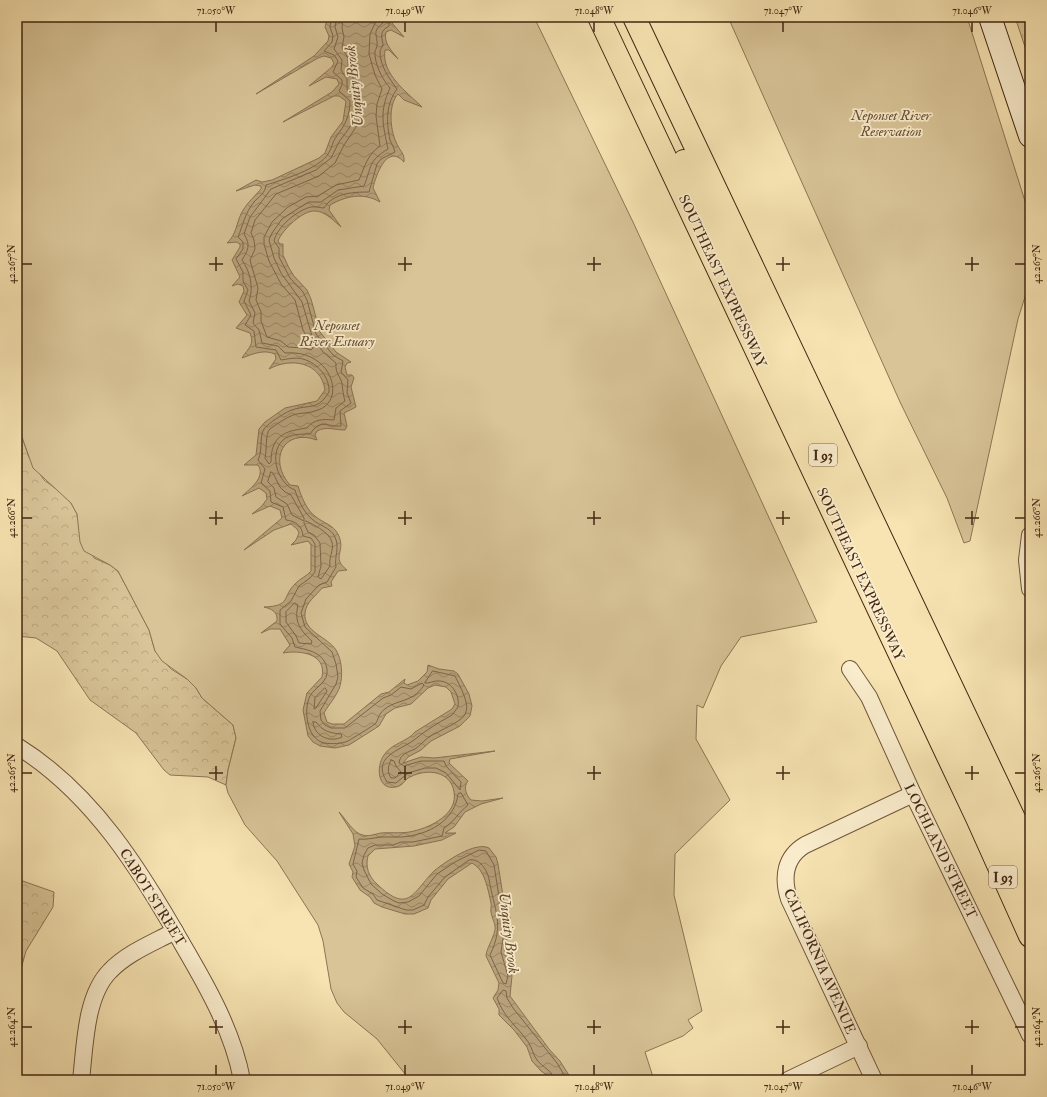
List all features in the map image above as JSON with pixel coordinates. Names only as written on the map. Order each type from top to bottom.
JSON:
[{"type":"highway","name":"SOUTHEAST EXPRESSWAY","points":[[598,17],[977,818],[1030,936]]},
{"type":"highway","name":"I 93","points":[[615,17],[1030,892]]},
{"type":"highway","name":"I 93","points":[[634,17],[1030,852]]},
{"type":"highway","name":"I 93","points":[[648,17],[1030,823]]},
{"type":"main road","points":[[990,17],[1030,136]]},
{"type":"street","points":[[1030,535],[1027,560],[1030,589]]},
{"type":"street","name":"LOCHLAND STREET","points":[[850,669],[869,697],[913,794],[1030,1035]]},
{"type":"street","name":"CABOT STREET","points":[[17,746],[48,768],[109,830],[141,875],[175,930],[216,1005],[236,1057],[242,1080]]},
{"type":"street","name":"CALIFORNIA AVENUE","points":[[874,1080],[789,899],[785,882],[785,873],[791,856],[805,845],[913,794]]},
{"type":"street","points":[[81,1080],[90,1012],[103,979],[109,971],[126,958],[175,930]]},
{"type":"street","points":[[788,1080],[859,1046]]},
{"type":"green space","name":"Neponset River Estuary","points":[[17,17],[534,17],[633,222],[817,622],[741,637],[721,666],[703,708],[697,705],[696,739],[730,800],[675,854],[674,895],[702,1011],[688,1020],[693,1028],[683,1036],[645,1052],[654,1080],[410,1080],[377,1039],[344,1012],[337,1003],[331,989],[323,941],[318,925],[277,861],[245,825],[228,793],[226,785],[228,770],[236,738],[233,725],[202,698],[196,688],[187,679],[162,661],[155,651],[149,630],[118,571],[84,551],[80,542],[77,514],[71,503],[33,468],[17,423]]},
{"type":"green space","name":"Neponset River Reservation","points":[[728,17],[967,17],[1030,217],[1030,281],[1018,319],[970,541],[964,543],[947,498],[900,402]]},
{"type":"green space","points":[[1015,17],[1030,17],[1030,62]]},
{"type":"green space","points":[[17,423],[29,457],[44,480],[59,491],[71,503],[77,514],[80,528],[94,558],[110,565],[118,571],[149,630],[155,651],[171,669],[187,679],[196,688],[202,698],[233,725],[236,738],[226,785],[208,777],[170,775],[164,770],[136,733],[90,700],[57,651],[36,638],[17,636]]},
{"type":"green space","points":[[17,879],[54,892],[53,907],[26,951],[17,983]]},
{"type":"water","name":"Unquity Brook","points":[[328,17],[393,17],[392,23],[404,37],[391,30],[386,32],[385,36],[387,43],[398,59],[389,50],[385,50],[387,67],[396,82],[422,107],[404,100],[398,94],[395,99],[391,111],[392,131],[397,145],[403,154],[404,162],[398,157],[392,156],[383,163],[373,188],[380,202],[361,196],[342,199],[330,205],[329,210],[341,227],[319,211],[310,212],[299,217],[288,226],[278,241],[280,244],[283,244],[283,255],[289,268],[307,290],[320,332],[336,352],[351,362],[347,363],[345,367],[347,375],[352,375],[354,378],[351,387],[356,407],[344,413],[347,426],[345,430],[327,428],[317,431],[315,435],[317,440],[305,437],[295,438],[288,442],[282,449],[280,457],[280,466],[283,475],[290,485],[298,486],[310,511],[316,517],[331,526],[338,534],[341,545],[339,558],[342,565],[347,570],[338,571],[331,582],[332,586],[322,588],[309,602],[305,613],[305,620],[308,625],[312,630],[332,645],[338,654],[341,663],[342,672],[339,690],[324,713],[327,722],[332,724],[344,724],[381,694],[389,692],[405,679],[404,683],[407,685],[418,681],[427,672],[428,665],[439,669],[454,671],[458,674],[469,694],[472,706],[470,716],[460,726],[431,741],[421,750],[408,757],[403,763],[421,757],[434,758],[495,751],[450,759],[449,763],[468,781],[466,783],[466,791],[471,800],[482,801],[503,798],[481,804],[465,812],[454,827],[445,833],[456,833],[442,840],[414,846],[375,849],[368,856],[368,872],[374,881],[388,893],[396,898],[404,899],[415,893],[434,871],[453,858],[476,847],[489,848],[496,857],[504,902],[510,918],[505,952],[512,976],[510,996],[549,1049],[560,1061],[572,1080],[554,1080],[541,1071],[532,1061],[527,1047],[514,1030],[499,1015],[499,1009],[493,998],[498,990],[499,983],[486,956],[495,926],[487,886],[483,875],[476,866],[472,863],[448,879],[431,900],[428,908],[414,914],[405,914],[374,903],[370,897],[360,890],[352,877],[353,872],[349,864],[355,846],[353,834],[339,812],[356,832],[367,836],[421,829],[435,823],[448,813],[452,807],[454,792],[452,785],[443,776],[437,773],[431,772],[417,774],[396,787],[390,787],[382,782],[379,771],[381,760],[387,751],[452,709],[455,704],[451,692],[446,687],[435,685],[428,688],[411,704],[395,708],[386,714],[379,726],[349,745],[335,748],[320,746],[313,742],[308,736],[303,710],[307,693],[322,677],[320,663],[316,658],[304,653],[283,653],[290,645],[280,629],[270,629],[261,633],[277,621],[277,615],[274,611],[264,607],[279,605],[282,603],[291,588],[311,571],[311,545],[308,541],[291,545],[296,540],[299,533],[291,524],[274,530],[244,550],[282,518],[280,510],[270,506],[252,514],[262,506],[267,499],[266,493],[259,488],[242,496],[256,482],[260,474],[258,465],[244,465],[256,455],[259,429],[265,422],[285,408],[317,401],[325,390],[318,373],[304,364],[286,363],[269,369],[276,359],[275,354],[266,352],[242,358],[252,341],[250,333],[236,328],[247,315],[239,302],[244,291],[243,286],[238,284],[232,286],[240,277],[232,260],[240,247],[240,244],[236,242],[227,243],[234,233],[239,218],[247,204],[261,189],[261,186],[255,185],[236,191],[256,180],[262,182],[272,180],[319,158],[325,153],[331,137],[343,121],[346,101],[339,96],[334,96],[283,122],[332,92],[339,84],[337,79],[326,77],[309,86],[332,67],[334,63],[331,58],[324,56],[318,58],[256,94],[314,56],[328,41],[329,36],[325,27]]}]
